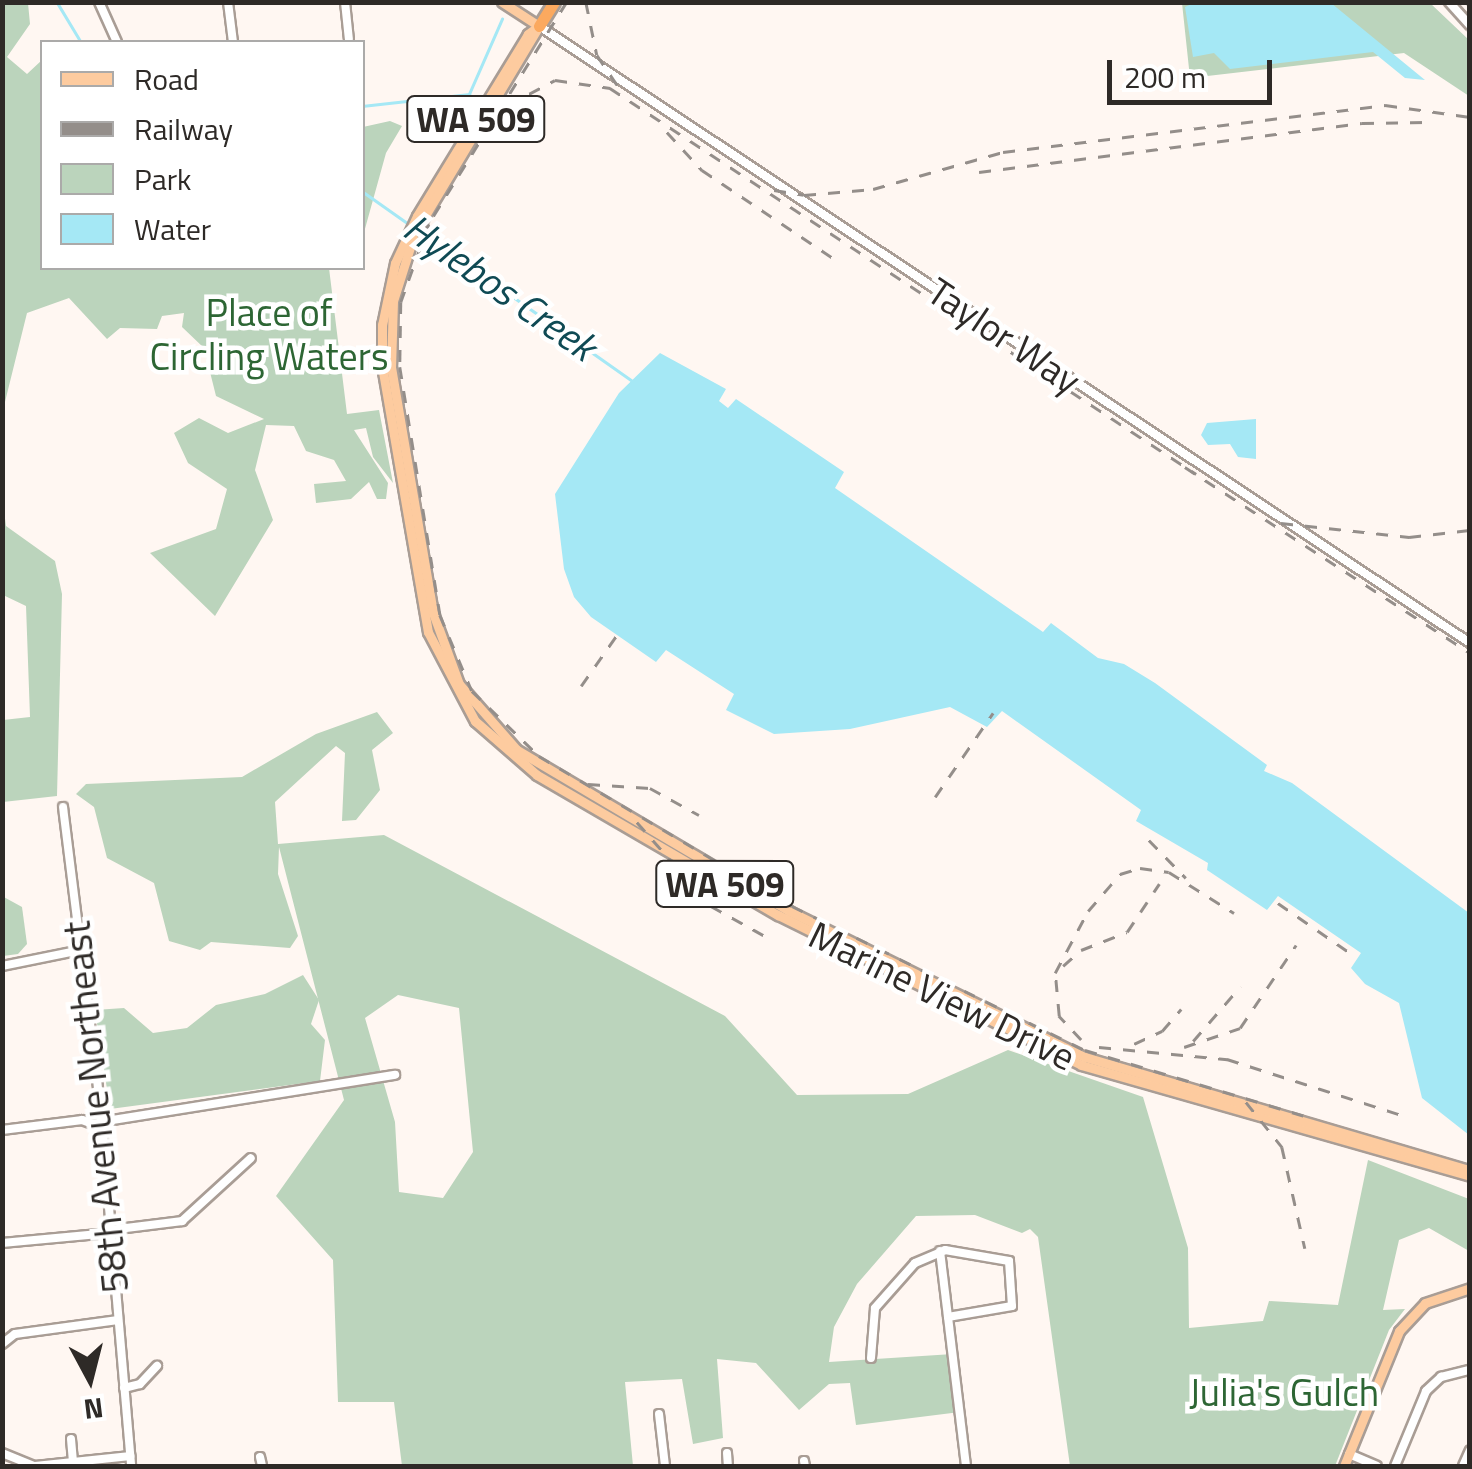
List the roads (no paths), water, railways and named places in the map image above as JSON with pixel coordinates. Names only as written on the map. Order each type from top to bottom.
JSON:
[{"type":"highway","name":"WA 509","points":[[540,26],[554,2]]},
{"type":"main road","points":[[502,2],[540,26]]},
{"type":"main road","name":"Marine View Drive","points":[[540,26],[526,38],[409,239],[386,294],[381,347],[421,601],[452,688],[501,749],[789,921],[1081,1064],[1470,1173]]},
{"type":"main road","points":[[1345,1466],[1398,1331],[1425,1303],[1470,1288]]},
{"type":"street","points":[[99,2],[115,40]]},
{"type":"street","points":[[228,2],[233,40]]},
{"type":"street","points":[[345,2],[350,39]]},
{"type":"street","points":[[1449,2],[1470,24]]},
{"type":"street","name":"Taylor Way","points":[[540,26],[1470,643]]},
{"type":"street","name":"58th Avenue Northeast","points":[[64,807],[131,1466]]},
{"type":"street","points":[[2,966],[81,950]]},
{"type":"street","points":[[2,1130],[82,1120],[98,1126],[120,1114],[395,1075]]},
{"type":"street","points":[[2,1243],[185,1220],[251,1158]]},
{"type":"street","points":[[940,1251],[966,1466]]},
{"type":"street","points":[[871,1358],[870,1322],[878,1302],[915,1262],[940,1251],[1007,1259],[1012,1306],[948,1317]]},
{"type":"street","points":[[2,1344],[15,1334],[118,1320]]},
{"type":"street","points":[[124,1388],[140,1384],[157,1366]]},
{"type":"street","points":[[1395,1466],[1426,1391],[1441,1378],[1470,1370]]},
{"type":"street","points":[[659,1414],[665,1466]]},
{"type":"street","points":[[70,1439],[72,1462]]},
{"type":"street","points":[[1463,1466],[1470,1450]]},
{"type":"street","points":[[2,1453],[35,1466],[130,1456]]},
{"type":"street","points":[[727,1453],[728,1466]]},
{"type":"street","points":[[1349,1454],[1377,1466]]},
{"type":"water","points":[[1196,2],[1331,3],[1425,80],[1405,78],[1373,52],[1230,69],[1214,53],[1193,57],[1185,7]]},
{"type":"water","points":[[660,353],[726,389],[719,401],[728,408],[736,399],[844,472],[835,488],[1043,632],[1051,623],[1098,658],[1124,664],[1155,683],[1267,765],[1264,771],[1292,783],[1469,913],[1469,1135],[1422,1098],[1399,1003],[1365,984],[1351,968],[1361,953],[1278,896],[1267,910],[1207,870],[1208,863],[1136,821],[1141,810],[1002,711],[987,727],[950,707],[850,729],[774,734],[726,710],[734,694],[666,650],[656,662],[591,617],[574,597],[564,569],[555,494],[619,393]]},
{"type":"water","points":[[1256,419],[1256,459],[1238,457],[1230,444],[1208,445],[1201,435],[1207,423]]},
{"type":"waterway","name":"Hylebos Creek","points":[[57,2],[80,40]]},
{"type":"waterway","points":[[365,106],[469,94],[502,19]]},
{"type":"waterway","name":"Hylebos Creek","points":[[365,193],[410,225]]},
{"type":"waterway","name":"Hylebos Creek","points":[[417,229],[631,380]]},
{"type":"railway","points":[[567,2],[429,224],[401,302],[400,367],[440,615],[472,691],[539,756],[792,906],[1085,1050],[1308,1117]]},
{"type":"railway","points":[[586,2],[597,55],[620,89]]},
{"type":"railway","points":[[1466,2],[1470,6]]},
{"type":"railway","points":[[508,105],[555,80],[610,88],[1196,474]]},
{"type":"railway","points":[[774,190],[804,195],[873,189],[1003,152],[1385,105],[1470,117]]},
{"type":"railway","points":[[979,172],[1362,123],[1426,122]]},
{"type":"railway","points":[[667,132],[702,170],[836,260]]},
{"type":"railway","points":[[1185,467],[1470,653]]},
{"type":"railway","points":[[1281,523],[1409,537],[1470,530]]},
{"type":"railway","points":[[581,686],[621,629]]},
{"type":"railway","points":[[935,797],[993,713]]},
{"type":"railway","points":[[588,784],[650,788],[699,815]]},
{"type":"railway","points":[[637,822],[711,906],[763,935]]},
{"type":"railway","points":[[1149,840],[1186,878]]},
{"type":"railway","points":[[1081,1040],[1059,1016],[1055,973],[1088,911],[1120,874],[1140,868],[1169,872],[1234,913]]},
{"type":"railway","points":[[1063,966],[1081,950],[1127,932],[1159,884]]},
{"type":"railway","points":[[1278,903],[1356,957]]},
{"type":"railway","points":[[1184,1047],[1240,1028],[1296,945]]},
{"type":"railway","points":[[1193,1041],[1240,987]]},
{"type":"railway","points":[[1134,1044],[1162,1031],[1181,1009]]},
{"type":"railway","points":[[1099,1047],[1227,1059],[1405,1116]]},
{"type":"railway","points":[[1246,1102],[1282,1147],[1305,1248]]},
{"type":"park label","name":"Place of Circling Waters","points":[[269,335]]},
{"type":"park label","name":"Julia's Gulch","points":[[1284,1393]]}]
